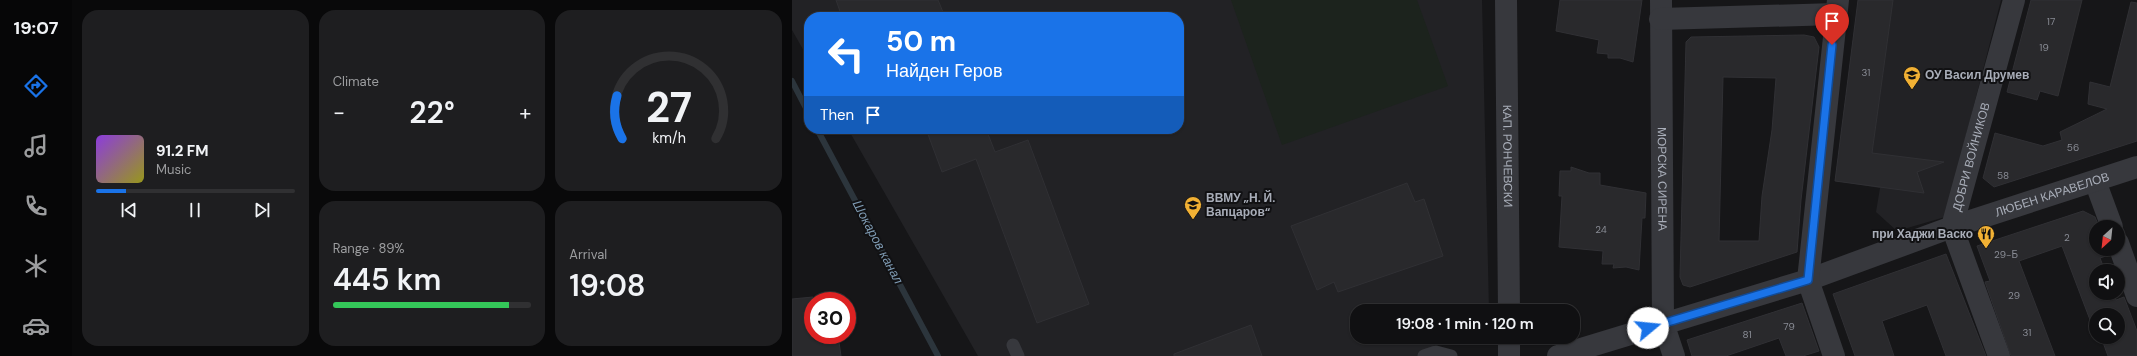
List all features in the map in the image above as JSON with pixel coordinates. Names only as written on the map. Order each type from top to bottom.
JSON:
[{"type":"street","name":"КАП. РОНЧЕВСКИ","points":[[1506,0],[1509,304]]},
{"type":"street","name":"ДОБРИ ВОЙНИКОВ","points":[[1999,356],[1952,227],[2014,0]]},
{"type":"street","points":[[1661,9],[1837,7],[1808,280],[1834,356]]},
{"type":"street","name":"МОРСКА СИРЕНА","points":[[1661,9],[1663,323],[1674,356]]},
{"type":"street","name":"ЛЮБЕН КАРАВЕЛОВ","points":[[1558,356],[1808,280],[1952,227],[2095,182],[2137,167]]},
{"type":"street","points":[[2095,182],[2109,220]]},
{"type":"street","points":[[2122,256],[2137,296]]},
{"type":"street","points":[[1509,344],[1509,356]]},
{"type":"lane","points":[[1424,356],[1436,352],[1451,356]]},
{"type":"shaded area","name":"ВВМУ „Н. Й. Вапцаров“","points":[[792,0],[1482,0],[1489,304],[1350,304],[1350,344],[1433,344],[1437,356],[978,356],[851,134],[1184,134],[1184,12],[804,12],[804,51],[792,30]]},
{"type":"shaded area","points":[[1231,0],[1417,0],[1448,86],[1282,145]]},
{"type":"shaded area","name":"ОУ Васил Друмев","points":[[1858,0],[2001,0],[1945,217],[1897,231],[1876,212],[1880,188],[1835,181]]},
{"type":"building","points":[[836,0],[938,0],[943,12],[840,12]]},
{"type":"building","points":[[1560,0],[1642,0],[1633,62],[1620,58],[1608,58],[1608,54],[1597,53],[1599,40],[1556,31]]},
{"type":"building","points":[[1858,0],[1893,0],[1872,153],[1944,162],[1917,172],[1924,193],[1835,181]]},
{"type":"building","points":[[2031,0],[2082,0],[2058,96],[2040,91],[2037,100],[2007,92]]},
{"type":"building","points":[[2131,2],[2137,3],[2137,141],[1994,187],[1983,178],[1995,133],[2043,146],[2062,140],[2060,132],[2107,109],[2088,104],[2090,82],[2110,87]]},
{"type":"building","points":[[1804,35],[1814,37],[1819,47],[1801,200],[1797,252],[1690,287],[1683,285],[1680,277],[1686,42],[1691,37]],"holes":[[[1723,77],[1776,78],[1772,130],[1762,196],[1759,241],[1719,241]]]},
{"type":"building","points":[[928,134],[988,134],[995,152],[1028,140],[1089,304],[1037,323],[976,159],[942,172]]},
{"type":"building","points":[[1571,167],[1589,173],[1600,173],[1600,185],[1646,193],[1645,218],[1642,218],[1639,270],[1626,267],[1613,268],[1614,264],[1602,264],[1603,251],[1559,247],[1562,196],[1559,196],[1560,171],[1571,171]]},
{"type":"building","points":[[1407,183],[1415,202],[1424,199],[1443,256],[1338,292],[1334,282],[1317,290],[1291,226]]},
{"type":"building","points":[[2083,211],[2095,217],[2096,220],[2089,220],[2089,256],[2106,256],[2100,258],[2102,264],[2089,264],[2089,300],[2125,300],[2137,331],[2137,356],[2108,356],[2104,344],[2125,344],[2125,308],[2089,308],[2089,317],[2062,246],[2019,261],[2055,356],[2011,356],[1985,282],[1990,281],[1977,246]]},
{"type":"building","points":[[1946,254],[1986,356],[1946,356],[1927,305],[1882,321],[1894,356],[1855,356],[1833,294]]},
{"type":"building","points":[[804,298],[804,344],[839,344],[841,356],[792,356],[792,299]]},
{"type":"building","points":[[1802,303],[1819,351],[1803,356],[1786,356],[1779,338],[1726,356],[1692,356],[1687,340]]},
{"type":"building","points":[[1251,325],[1262,356],[1174,356],[1174,354]]},
{"type":"waterway","name":"Шокаров канал","points":[[792,81],[804,104]]},
{"type":"waterway","name":"Шокаров канал","points":[[820,134],[938,356]]},
{"type":"place","name":"ОУ Васил Друмев","points":[[1912,90]]},
{"type":"place","name":"ВВМУ „Н. Й. Вапцаров“","points":[[1193,220]]},
{"type":"place","name":"при Хаджи Васко","points":[[1986,249]]},
{"type":"route","points":[[1648,328],[1808,280],[1832,45]]}]
